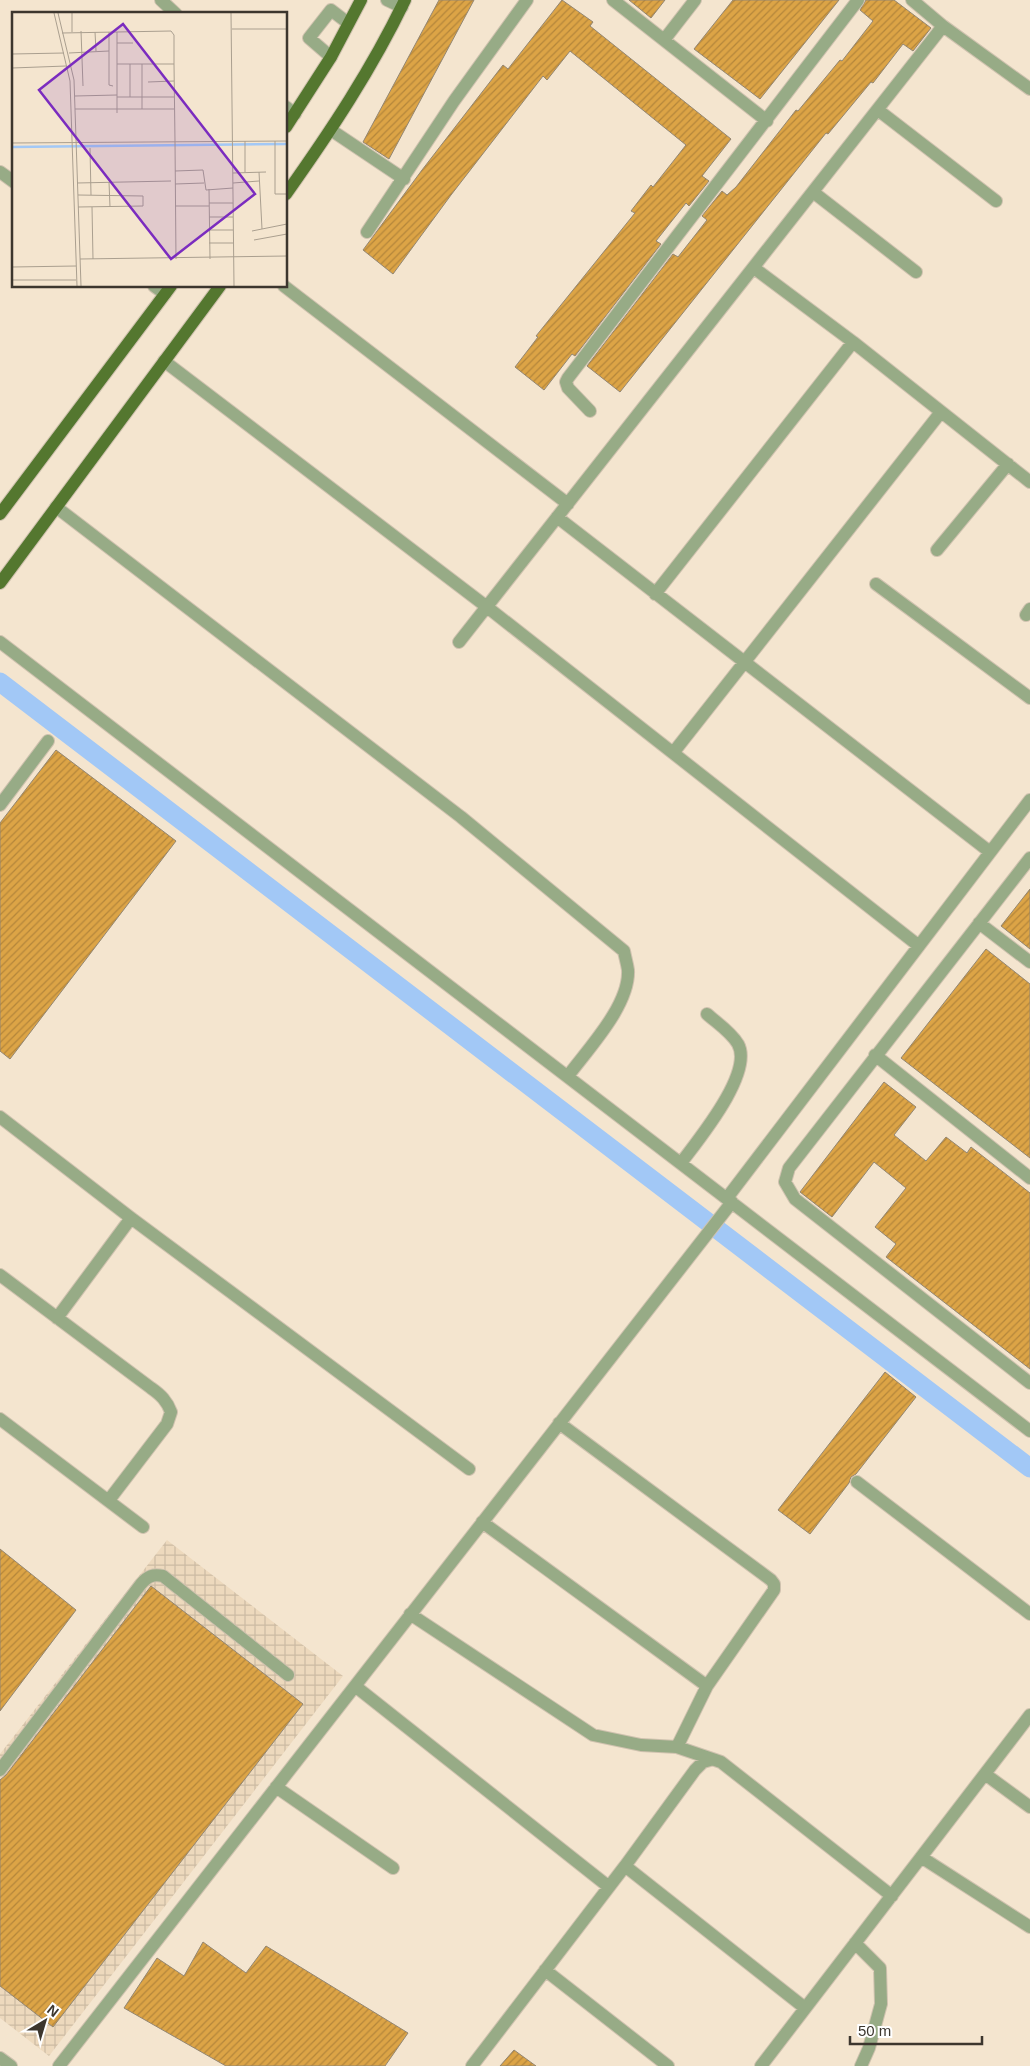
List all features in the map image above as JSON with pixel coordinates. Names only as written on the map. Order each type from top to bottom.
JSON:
[{"type":"main road","points":[[291,110],[331,57],[361,0]]},
{"type":"main road","points":[[288,191],[331,130],[374,60],[403,4]]},
{"type":"main road","points":[[0,583],[219,288]]},
{"type":"main road","points":[[0,514],[163,289]]},
{"type":"street","points":[[161,0],[174,12]]},
{"type":"street","points":[[387,0],[403,4]]},
{"type":"street","points":[[367,232],[404,179],[454,101],[527,0]]},
{"type":"street","points":[[613,0],[767,121]]},
{"type":"street","points":[[664,40],[694,0]]},
{"type":"street","points":[[590,411],[568,388],[566,382],[568,378],[858,0]]},
{"type":"street","points":[[912,0],[943,26],[1030,89]]},
{"type":"street","points":[[331,57],[309,38],[331,10],[348,23]]},
{"type":"street","points":[[459,642],[943,26]]},
{"type":"street","points":[[878,110],[996,201]]},
{"type":"street","points":[[331,130],[404,179]]},
{"type":"street","points":[[0,172],[12,181]]},
{"type":"street","points":[[813,192],[916,272]]},
{"type":"street","points":[[754,268],[853,342],[1030,482]]},
{"type":"street","points":[[287,288],[568,504]]},
{"type":"street","points":[[655,594],[853,342]]},
{"type":"street","points":[[164,361],[487,607],[919,946]]},
{"type":"street","points":[[674,753],[941,412]]},
{"type":"street","points":[[937,550],[1008,464]]},
{"type":"street","points":[[56,507],[461,817],[624,951],[628,971],[623,998],[608,1022],[568,1076]]},
{"type":"street","points":[[557,517],[990,852]]},
{"type":"street","points":[[876,584],[1030,698]]},
{"type":"street","points":[[0,642],[1030,1431]]},
{"type":"street","points":[[0,805],[48,741]]},
{"type":"street","points":[[59,2066],[722,1216],[729,1200],[1030,800]]},
{"type":"street","points":[[1030,858],[789,1168],[785,1182],[796,1200],[1030,1383]]},
{"type":"street","points":[[979,923],[1030,962]]},
{"type":"street","points":[[681,1163],[724,1104],[736,1077],[741,1056],[738,1045],[707,1014]]},
{"type":"street","points":[[875,1056],[1030,1178]]},
{"type":"street","points":[[0,1117],[131,1218],[469,1470]]},
{"type":"street","points":[[57,1318],[131,1218]]},
{"type":"street","points":[[0,1275],[166,1401],[171,1412],[167,1424],[109,1500]]},
{"type":"street","points":[[0,1418],[143,1527]]},
{"type":"street","points":[[559,1423],[774,1584],[774,1590],[707,1686],[677,1747]]},
{"type":"street","points":[[857,1482],[1030,1614]]},
{"type":"street","points":[[482,1522],[707,1686]]},
{"type":"street","points":[[0,1770],[141,1584],[148,1577],[155,1574],[163,1576],[288,1675]]},
{"type":"street","points":[[410,1614],[593,1735],[641,1745],[677,1747],[710,1760],[721,1762],[892,1896]]},
{"type":"street","points":[[355,1686],[609,1887]]},
{"type":"street","points":[[761,2066],[1030,1715]]},
{"type":"street","points":[[472,2066],[625,1866],[695,1770],[703,1762],[710,1760]]},
{"type":"street","points":[[985,1774],[1030,1807]]},
{"type":"street","points":[[276,1787],[393,1868]]},
{"type":"street","points":[[921,1857],[1030,1927]]},
{"type":"street","points":[[625,1866],[805,2008]]},
{"type":"street","points":[[856,1943],[880,1968],[881,2004],[862,2066]]},
{"type":"street","points":[[545,1970],[668,2066]]},
{"type":"street","points":[[0,2058],[10,2066]]},
{"type":"shaded area","points":[[167,1540],[343,1676],[49,2056],[0,2018],[0,1754]]},
{"type":"building","points":[[439,0],[474,0],[389,159],[363,142]]},
{"type":"building","points":[[562,0],[593,22],[590,26],[731,139],[702,176],[709,181],[689,206],[686,203],[656,241],[661,244],[575,356],[572,354],[544,390],[515,367],[538,337],[536,336],[635,213],[631,211],[651,185],[653,187],[686,145],[570,51],[547,80],[543,76],[393,274],[363,250],[503,65],[508,69]]},
{"type":"building","points":[[629,0],[665,0],[651,18]]},
{"type":"building","points":[[733,0],[839,0],[760,99],[694,49]]},
{"type":"building","points":[[866,0],[894,0],[931,28],[913,51],[903,44],[873,83],[871,82],[828,134],[826,133],[620,392],[587,366],[673,254],[678,257],[707,220],[702,216],[722,191],[727,195],[736,187],[796,110],[798,111],[840,60],[842,61],[873,21],[860,10]]},
{"type":"building","points":[[56,750],[176,841],[10,1059],[0,1051],[0,823]]},
{"type":"building","points":[[1030,889],[1030,949],[1001,926]]},
{"type":"building","points":[[986,949],[1030,984],[1030,1158],[901,1058]]},
{"type":"building","points":[[884,1082],[916,1107],[894,1135],[926,1161],[946,1137],[967,1153],[971,1147],[1030,1193],[1030,1369],[886,1257],[896,1244],[875,1227],[906,1188],[874,1162],[832,1217],[800,1192]]},
{"type":"building","points":[[885,1372],[916,1397],[856,1474],[851,1477],[849,1483],[810,1534],[778,1510]]},
{"type":"building","points":[[0,1549],[76,1610],[0,1711]]},
{"type":"building","points":[[151,1586],[303,1704],[53,2027],[0,1986],[0,1780],[6,1775]]},
{"type":"building","points":[[203,1942],[246,1973],[266,1946],[408,2033],[385,2066],[226,2066],[124,2008],[157,1958],[184,1976]]},
{"type":"building","points":[[514,2050],[536,2066],[500,2066]]},
{"type":"waterway","points":[[0,682],[1030,1468]]}]
